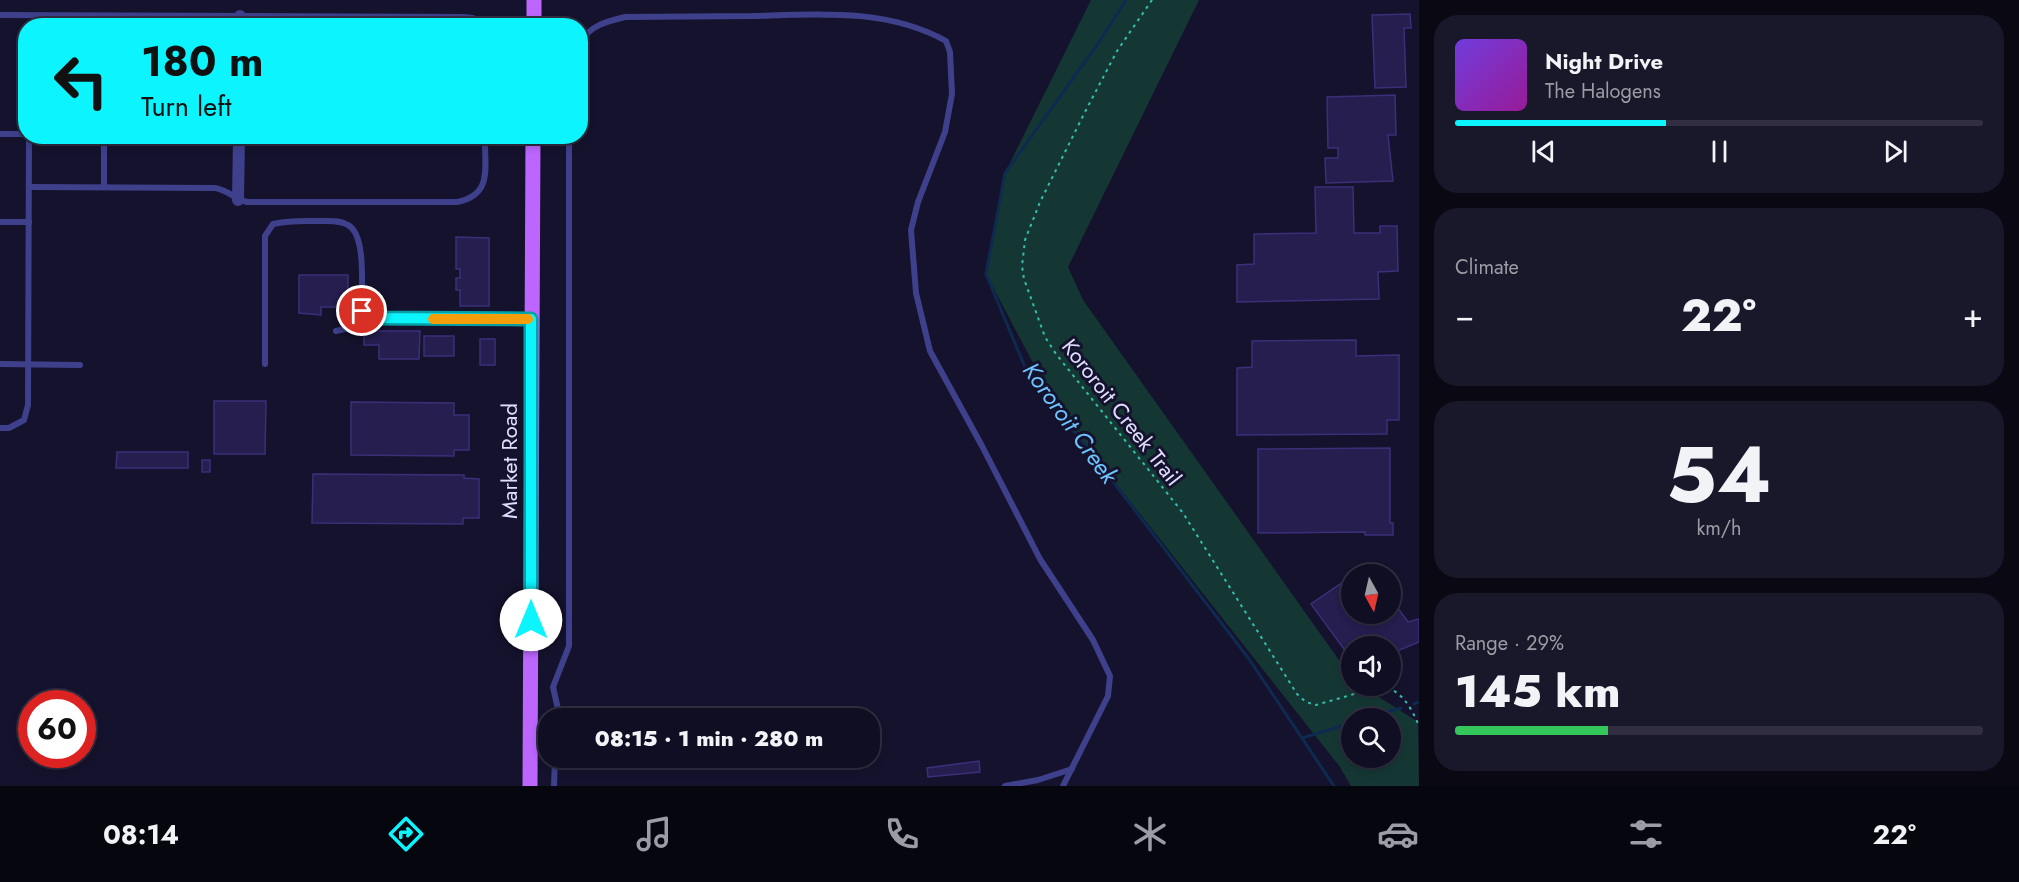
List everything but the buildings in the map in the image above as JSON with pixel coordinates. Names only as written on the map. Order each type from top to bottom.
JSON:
[{"type":"main road","points":[[534,0],[534,18]]},
{"type":"main road","name":"Market Road","points":[[530,786],[533,144]]},
{"type":"street","points":[[238,200],[239,144]]},
{"type":"lane","points":[[0,15],[158,18]]},
{"type":"lane","points":[[588,31],[595,26],[625,17],[869,16],[931,33],[946,41],[950,52],[952,94],[945,132],[918,202],[911,230],[918,304],[930,351],[939,370],[982,446],[1040,559],[1106,664],[1111,687],[1108,696],[1063,786]]},
{"type":"lane","points":[[408,18],[472,18]]},
{"type":"lane","points":[[0,134],[18,135]]},
{"type":"lane","points":[[0,428],[9,428],[24,420],[28,405],[27,144]]},
{"type":"lane","points":[[104,144],[104,187]]},
{"type":"lane","points":[[29,187],[215,188],[224,189],[238,200],[445,203],[464,201],[475,196],[484,185],[485,144]]},
{"type":"lane","points":[[558,708],[553,687],[569,646],[569,144]]},
{"type":"lane","points":[[265,364],[265,237],[273,224],[288,220],[332,221],[349,225],[356,233],[360,247],[362,311],[366,316],[382,319],[531,319]]},
{"type":"lane","points":[[0,222],[28,222]]},
{"type":"lane","points":[[336,331],[349,328],[366,316]]},
{"type":"lane","points":[[0,364],[80,364]]},
{"type":"lane","points":[[554,786],[555,768]]},
{"type":"lane","points":[[1005,786],[1038,780],[1073,768]]},
{"type":"path","name":"Kororoit Creek Trail","points":[[1152,0],[1118,51],[1040,202],[1025,240],[1022,266],[1024,279],[1051,346],[1183,513],[1297,694],[1306,702],[1316,705],[1382,686],[1393,688],[1401,695],[1419,726]]},
{"type":"green space","points":[[1091,0],[1199,0],[1068,267],[1083,300],[1341,663],[1341,696],[1378,696],[1396,708],[1341,708],[1341,768],[1401,768],[1401,711],[1418,722],[1419,786],[1351,786],[1340,767],[1058,410],[986,274],[1005,173]]},
{"type":"waterway","name":"Kororoit Creek","points":[[1126,0],[1097,45],[1005,173],[986,274],[1025,367],[1249,659],[1334,786]]},
{"type":"waterway","points":[[1414,704],[1419,702]]},
{"type":"waterway","points":[[1302,738],[1341,726]]},
{"type":"slow traffic","points":[[433,319],[528,319]]},
{"type":"route","points":[[362,311],[371,318],[531,319],[531,620]]}]
